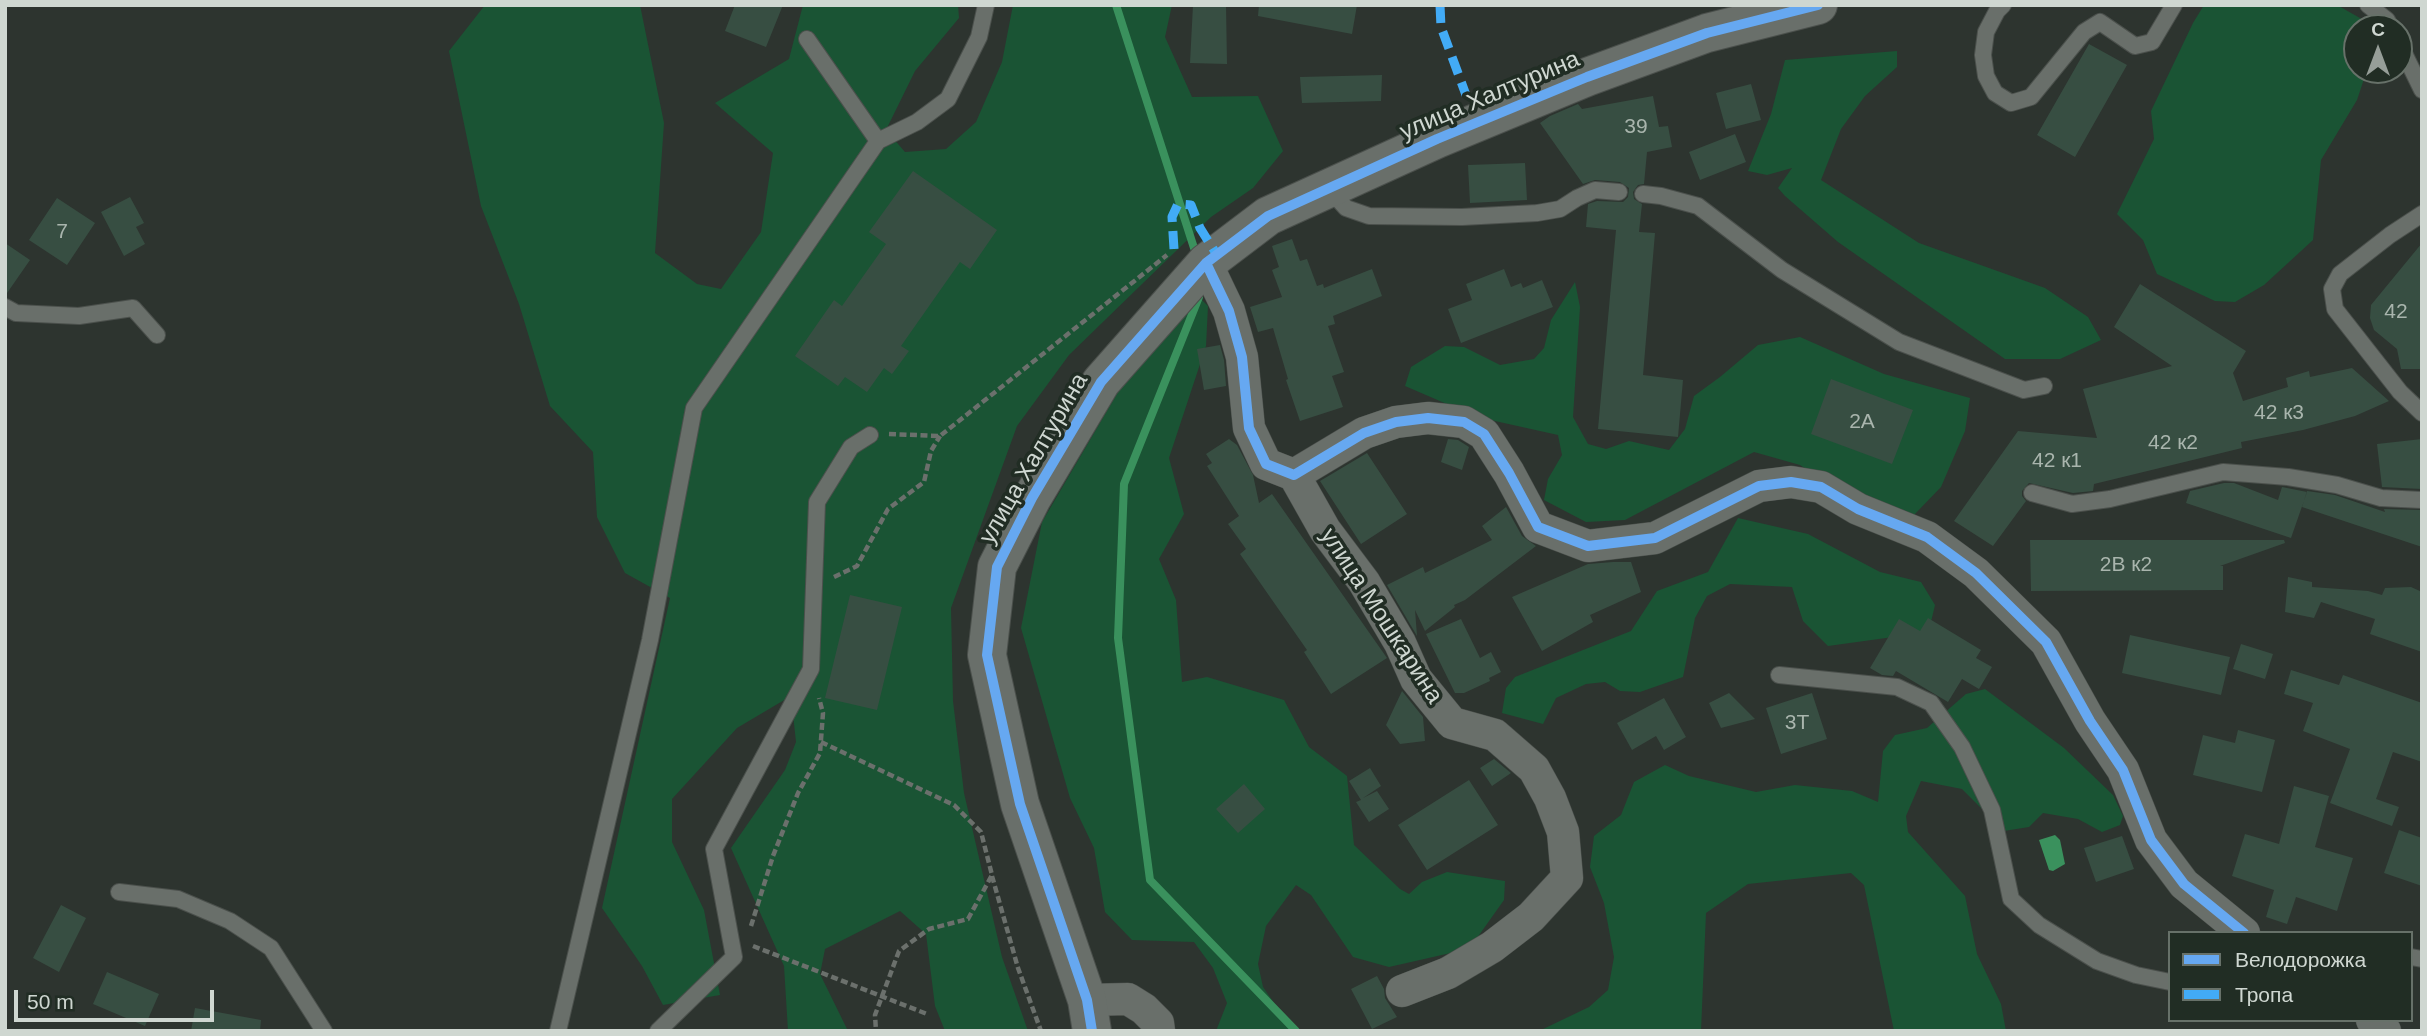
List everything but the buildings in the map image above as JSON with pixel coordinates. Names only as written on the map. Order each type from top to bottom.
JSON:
[{"type":"street","name":"улица Халтурина","points":[[1089,1015],[1020,804],[987,654],[997,567],[1032,498],[1101,382],[1190,256],[1328,188],[1437,139],[1587,77],[1707,33],[1818,5]]},
{"type":"street","points":[[1190,256],[1229,311],[1242,357],[1249,428],[1266,464],[1294,475],[1364,433],[1396,422],[1428,418],[1464,422],[1484,434],[1538,527],[1588,547],[1655,538],[1759,485],[1791,482],[1821,487],[1858,509],[1927,537],[1976,573],[2046,642],[2090,721],[2123,770],[2151,841],[2184,884],[2242,931]]},
{"type":"street","name":"улица Мошкарина","points":[[1294,475],[1325,530],[1364,582],[1400,643],[1416,678],[1452,723],[1495,735],[1534,769],[1550,798],[1563,832],[1567,878],[1531,917],[1492,947],[1459,966],[1402,991]]},
{"type":"street","points":[[1089,1015],[1128,999],[1144,1009],[1158,1023],[1159,1031]]},
{"type":"lane","points":[[558,1031],[650,640],[694,408],[878,141],[917,122],[948,99],[979,37],[986,5]]},
{"type":"lane","points":[[2003,5],[1986,32],[1983,55],[1986,76],[1995,93],[2011,103],[2031,97],[2084,32],[2092,27],[2100,23],[2135,46],[2152,42],[2174,5]]},
{"type":"lane","points":[[807,39],[878,141]]},
{"type":"lane","points":[[2413,72],[2422,90]]},
{"type":"lane","points":[[1328,188],[1346,208],[1369,216],[1462,217],[1537,213],[1560,209],[1595,190],[1619,192]]},
{"type":"lane","points":[[1643,194],[1698,206],[1782,270],[1899,342],[2024,390],[2044,386]]},
{"type":"lane","points":[[2422,214],[2340,274],[2332,289],[2335,309],[2400,392],[2422,413]]},
{"type":"lane","points":[[5,307],[16,313],[79,316],[133,308],[156,335]]},
{"type":"lane","points":[[658,1031],[734,957],[714,849],[811,669],[817,502],[851,447],[870,435]]},
{"type":"lane","points":[[2032,493],[2072,504],[2110,499],[2222,472],[2288,477],[2337,485],[2381,498],[2422,500]]},
{"type":"lane","points":[[1779,676],[1897,687],[1931,703],[1962,747],[1992,810],[2011,899],[2039,925],[2097,961],[2136,975],[2168,982]]},
{"type":"lane","points":[[119,892],[178,899],[230,921],[271,948],[324,1031]]},
{"type":"path","points":[[814,586],[858,566],[888,509],[924,482],[931,451],[940,436],[1190,256]]},
{"type":"path","points":[[870,435],[940,436]]},
{"type":"path","points":[[734,957],[746,943],[773,856],[798,793],[820,753],[823,713],[811,669]]},
{"type":"path","points":[[821,742],[954,805],[981,832],[1018,968],[1041,1031]]},
{"type":"path","points":[[876,1031],[875,1015],[899,951],[929,929],[968,919],[992,875]]},
{"type":"path","points":[[746,943],[927,1014]]},
{"type":"shaded area","points":[[485,5],[640,5],[664,123],[655,253],[697,284],[721,289],[761,232],[773,153],[715,103],[789,59],[803,5],[958,5],[959,18],[915,71],[886,130],[905,152],[946,149],[976,122],[1002,62],[1013,5],[1172,5],[1165,37],[1192,97],[1258,96],[1283,151],[1253,188],[1211,217],[1069,355],[1017,426],[951,608],[953,701],[964,793],[1002,957],[1028,1031],[945,1031],[935,1006],[926,934],[900,911],[825,949],[820,974],[848,1031],[788,1031],[784,966],[731,848],[785,770],[796,742],[791,696],[737,728],[672,799],[672,842],[704,910],[720,995],[663,1005],[642,966],[602,908],[670,598],[625,573],[597,517],[593,452],[550,406],[519,304],[481,206],[449,51]]},
{"type":"shaded area","points":[[2204,5],[2337,5],[2353,14],[2343,14],[2343,84],[2362,84],[2357,100],[2321,160],[2313,240],[2264,285],[2235,302],[2215,301],[2157,274],[2143,240],[2117,214],[2154,139],[2151,111]]},
{"type":"shaded area","points":[[1897,51],[1897,67],[1865,96],[1841,129],[1821,180],[1919,243],[2045,288],[2088,317],[2101,340],[2060,359],[2005,359],[1838,242],[1785,196],[1778,188],[1792,168],[1767,175],[1748,171],[1771,114],[1785,60]]},
{"type":"shaded area","points":[[1575,282],[1580,307],[1573,417],[1588,444],[1606,449],[1629,441],[1669,450],[1685,429],[1694,396],[1758,345],[1800,337],[1884,374],[1970,398],[1965,431],[1941,487],[1914,515],[1871,512],[1800,465],[1754,452],[1625,520],[1586,522],[1544,500],[1548,479],[1562,455],[1558,435],[1477,417],[1405,386],[1411,367],[1445,346],[1464,347],[1500,365],[1534,359],[1544,348],[1551,320]]},
{"type":"shaded area","points":[[1199,297],[1208,306],[1206,346],[1169,458],[1184,514],[1159,559],[1176,600],[1182,682],[1207,677],[1284,700],[1309,747],[1347,776],[1354,845],[1400,889],[1409,894],[1422,882],[1447,872],[1505,881],[1504,900],[1477,938],[1455,952],[1389,967],[1353,957],[1311,895],[1296,885],[1266,926],[1258,964],[1263,987],[1288,1023],[1299,1031],[1216,1031],[1227,1003],[1213,968],[1194,942],[1132,940],[1105,912],[1094,848],[1070,798],[1021,628],[1042,522],[1132,368]]},
{"type":"shaded area","points":[[1738,518],[1808,534],[1880,572],[1921,582],[1935,605],[1930,626],[1915,634],[1828,646],[1803,621],[1792,587],[1730,584],[1707,596],[1695,618],[1683,677],[1640,692],[1620,691],[1605,682],[1586,684],[1556,698],[1543,724],[1502,713],[1506,688],[1515,677],[1631,631],[1657,591],[1708,572]]},
{"type":"shaded area","points":[[1985,689],[2064,748],[2113,795],[2123,816],[2120,825],[2102,832],[2078,819],[2043,813],[2029,827],[2004,831],[1962,789],[1921,781],[1906,816],[1908,832],[1965,896],[1977,954],[2001,1004],[2006,1031],[1894,1031],[1864,885],[1851,873],[1748,884],[1706,913],[1701,1031],[1539,1031],[1589,1007],[1608,990],[1614,957],[1604,903],[1590,867],[1594,836],[1621,815],[1634,782],[1665,765],[1689,776],[1756,792],[1795,785],[1852,791],[1878,802],[1883,751],[1895,735],[1927,728],[1966,694]]},
{"type":"shaded area","points":[[2055,835],[2060,840],[2065,864],[2053,871],[2049,870],[2039,840]]},
{"type":"waterway","points":[[1116,5],[1194,248]]},
{"type":"waterway","points":[[1199,297],[1124,484],[1118,638],[1150,880],[1296,1031]]},
{"type":"marked path","points":[[1440,5],[1441,27],[1466,95]]},
{"type":"marked path","points":[[1174,249],[1172,217],[1178,204],[1191,205],[1200,228],[1217,255]]},
{"type":"cycle path","points":[[1092,1031],[1087,1000],[1020,804],[987,655],[997,567],[1032,498],[1101,382],[1206,263],[1268,216],[1437,139],[1587,77],[1707,33],[1818,5]]},
{"type":"cycle path","points":[[1206,263],[1229,311],[1242,357],[1249,428],[1266,464],[1294,475],[1364,433],[1396,422],[1428,418],[1464,422],[1484,434],[1538,527],[1588,546],[1655,538],[1759,486],[1791,482],[1821,487],[1858,509],[1927,537],[1976,573],[2046,642],[2090,721],[2123,770],[2151,840],[2184,884],[2242,931]]}]
